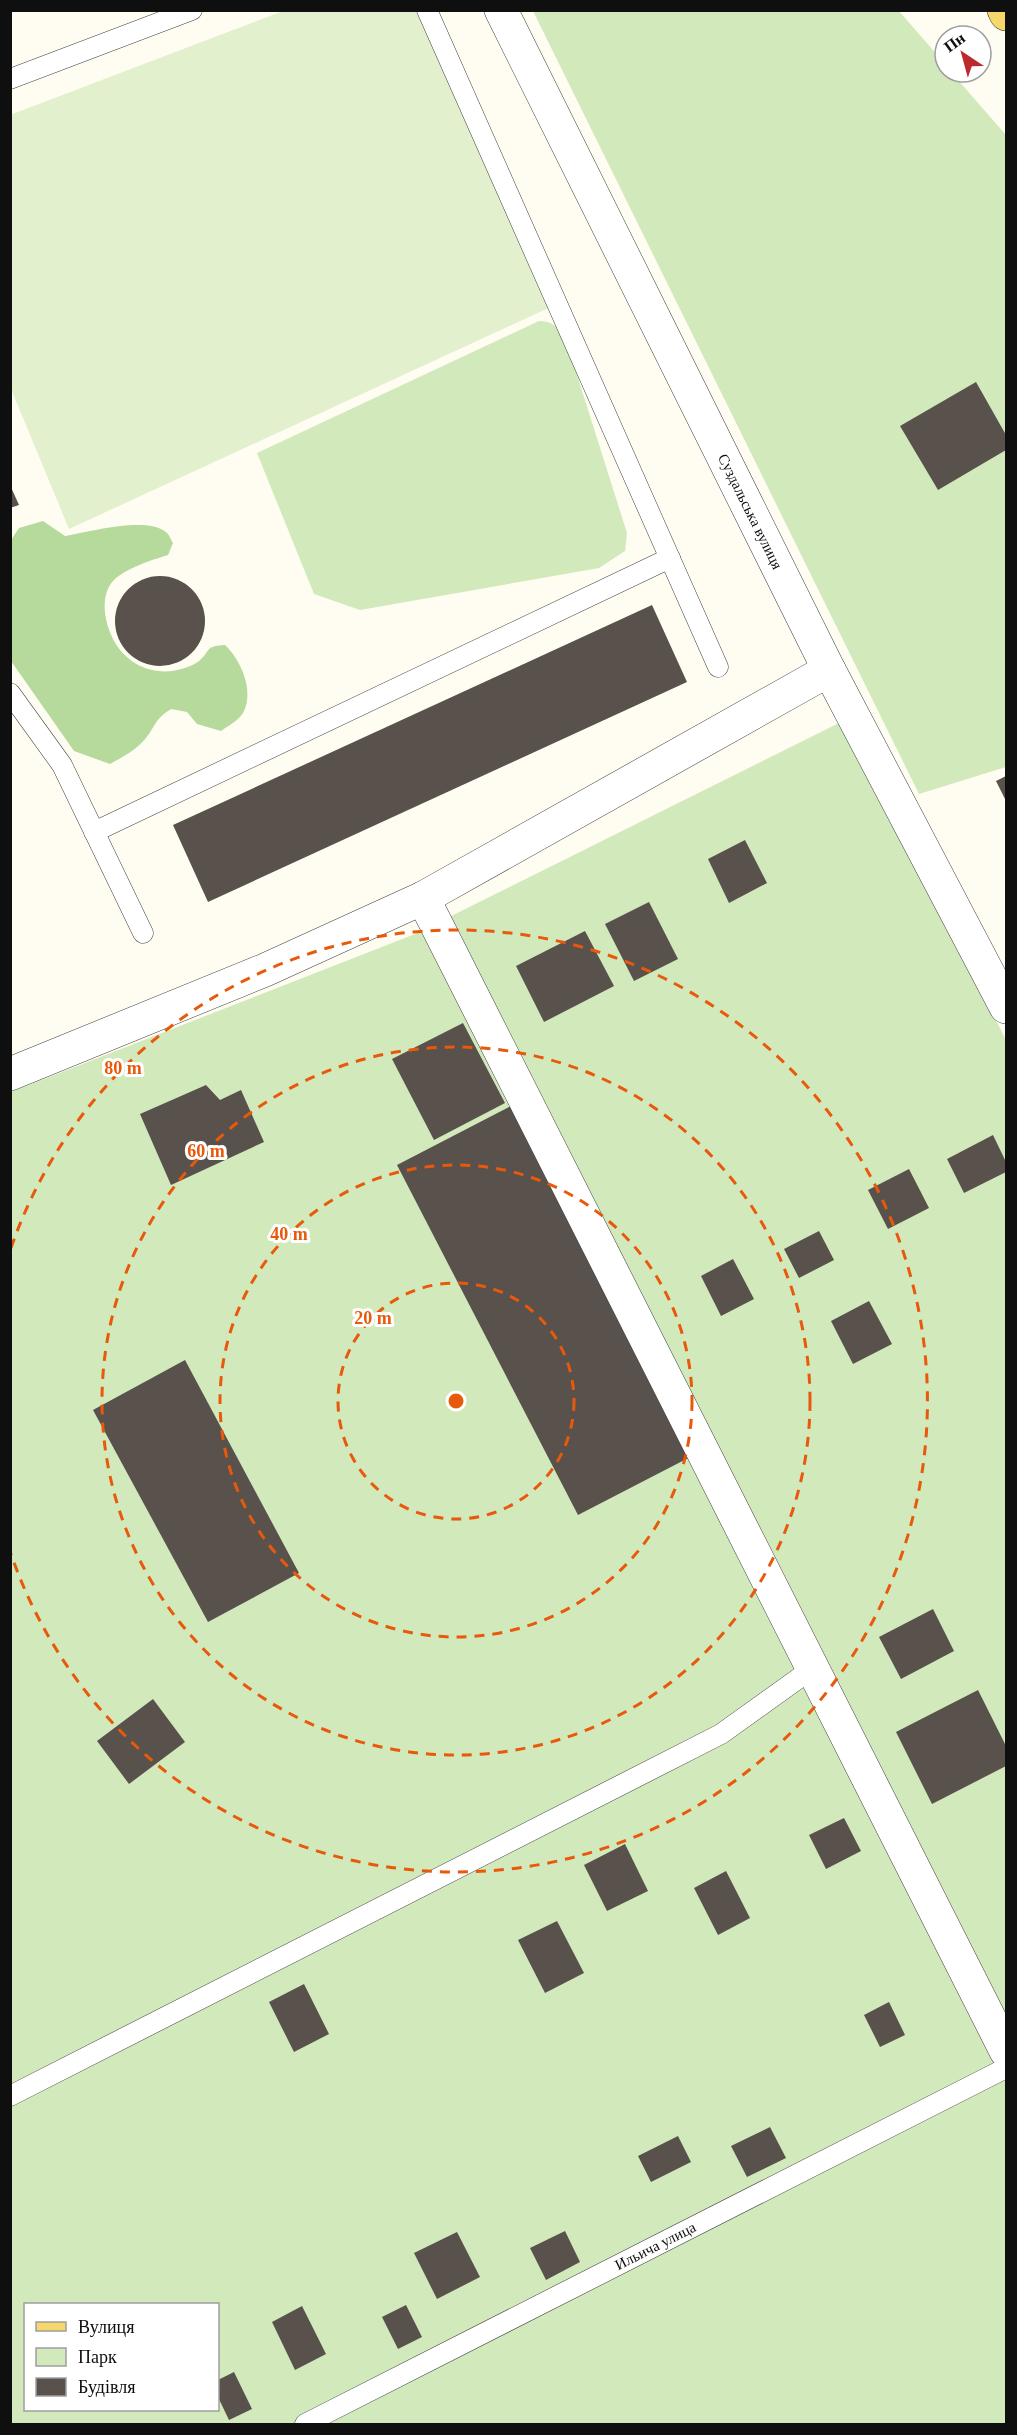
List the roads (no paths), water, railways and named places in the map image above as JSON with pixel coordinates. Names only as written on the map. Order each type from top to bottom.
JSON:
[{"type":"street","name":"Суздальська вулиця","points":[[501,10],[829,670],[1006,1007]]},
{"type":"street","points":[[10,1074],[265,970],[423,898],[829,670]]},
{"type":"street","points":[[423,898],[1006,2050]]},
{"type":"lane","points":[[10,79],[192,10]]},
{"type":"lane","points":[[427,10],[718,667]]},
{"type":"lane","points":[[94,832],[670,558]]},
{"type":"lane","points":[[10,693],[62,765],[143,933]]},
{"type":"lane","points":[[10,2096],[721,1734],[813,1668]]},
{"type":"lane","name":"Ильича улица","points":[[305,2424],[1006,2068]]}]
